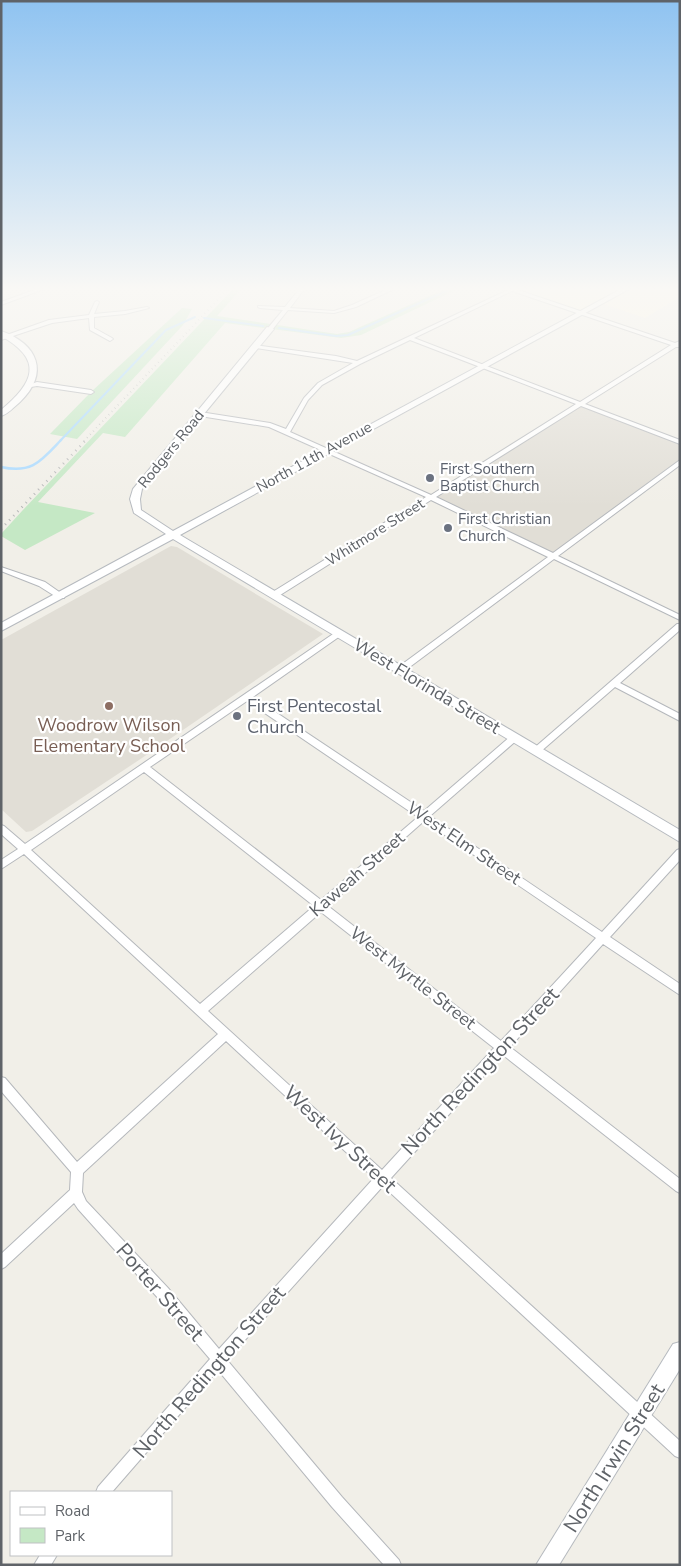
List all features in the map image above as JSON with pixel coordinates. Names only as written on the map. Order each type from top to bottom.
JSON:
[{"type":"street","points":[[1,414],[31,385],[34,371],[33,361]]},
{"type":"street","name":"Rodgers Road","points":[[173,535],[137,511],[134,499],[138,489],[244,361]]},
{"type":"street","points":[[350,361],[358,363]]},
{"type":"street","points":[[287,432],[315,388],[362,361]]},
{"type":"street","points":[[472,361],[680,442]]},
{"type":"street","name":"North 11th Avenue","points":[[1,628],[490,361]]},
{"type":"street","name":"Whitmore Street","points":[[274,595],[650,361]]},
{"type":"street","points":[[31,385],[37,384],[91,392]]},
{"type":"street","points":[[200,414],[270,425],[287,432],[431,497],[680,618]]},
{"type":"street","points":[[400,670],[680,462]]},
{"type":"street","name":"West Florinda Street","points":[[173,535],[680,837]]},
{"type":"street","points":[[1,569],[42,584],[61,596]]},
{"type":"street","points":[[536,751],[680,626]]},
{"type":"street","points":[[1,865],[339,634]]},
{"type":"street","points":[[614,683],[680,718]]},
{"type":"street","name":"West Elm Street","points":[[248,697],[680,990]]},
{"type":"street","name":"Kaweah Street","points":[[200,1010],[514,738]]},
{"type":"street","name":"West Myrtle Street","points":[[145,768],[680,1188]]},
{"type":"street","name":"West Ivy Street","points":[[1,828],[680,1451]]},
{"type":"street","name":"North Redington Street","points":[[104,1491],[218,1360],[382,1178],[680,852]]},
{"type":"street","points":[[77,1170],[226,1034]]},
{"type":"street","points":[[1,1082],[77,1170],[76,1193],[1,1263]]},
{"type":"street","name":"Porter Street","points":[[76,1193],[82,1205],[164,1293],[337,1502],[394,1565]]},
{"type":"street","name":"North Irwin Street","points":[[548,1565],[680,1351]]},
{"type":"shaded area","points":[[581,404],[680,442],[680,462],[553,557],[431,497],[471,470]]},
{"type":"shaded area","name":"Woodrow Wilson Elementary School","points":[[171,546],[177,547],[323,634],[142,758],[32,831],[26,832],[1,809],[1,640]]},
{"type":"green space","points":[[124,361],[149,361],[77,439],[50,434]]},
{"type":"green space","points":[[165,361],[192,361],[125,437],[103,433],[38,502],[95,513],[25,550],[1,536],[22,511]]},
{"type":"waterway","points":[[60,441],[136,361]]},
{"type":"waterway","points":[[1,467],[21,469],[35,464],[61,440]]},
{"type":"railway","points":[[84,441],[160,361]]},
{"type":"railway","points":[[1,529],[86,440]]},
{"type":"place","name":"First Southern Baptist Church","points":[[430,478]]},
{"type":"place","name":"First Christian Church","points":[[448,528]]},
{"type":"place","name":"Woodrow Wilson Elementary School","points":[[109,706]]},
{"type":"place","name":"First Pentecostal Church","points":[[237,716]]}]
